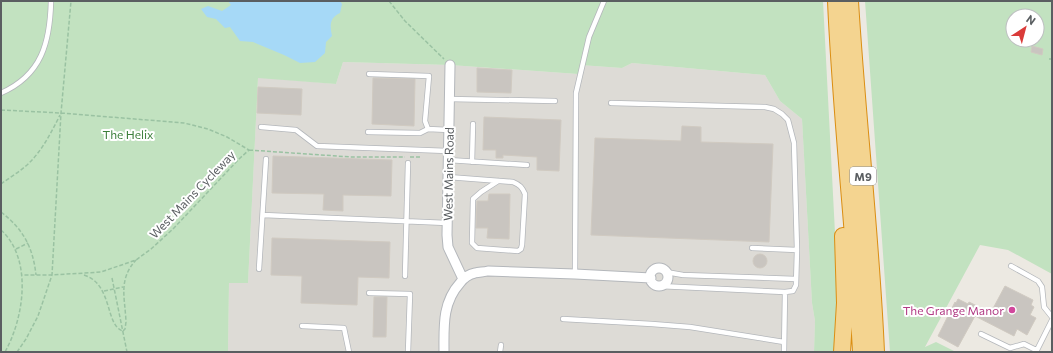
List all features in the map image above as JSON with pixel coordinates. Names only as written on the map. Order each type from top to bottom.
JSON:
[{"type":"highway","points":[[835,1],[838,146],[845,303],[842,352]]},
{"type":"highway","name":"M9","points":[[835,1],[861,352]]},
{"type":"highway","name":"M9","points":[[850,1],[876,352]]},
{"type":"street","name":"West Mains Road","points":[[450,65],[447,222],[448,247],[463,279]]},
{"type":"street","points":[[657,269],[663,269],[668,276],[668,280],[664,285],[659,286],[654,284],[651,278],[652,272],[657,269]]},
{"type":"street","points":[[444,352],[445,315],[448,300],[463,279],[474,273],[488,271],[651,278]]},
{"type":"lane","points":[[1,93],[12,88],[28,75],[38,62],[46,46],[49,32],[51,1]]},
{"type":"lane","points":[[575,274],[576,93],[589,37],[604,1]]},
{"type":"lane","points":[[369,74],[429,76],[425,121],[428,129]]},
{"type":"lane","points":[[449,99],[555,101]]},
{"type":"lane","points":[[611,103],[765,108],[774,109],[788,120],[794,143],[797,250],[795,288],[790,292],[785,292],[659,286]]},
{"type":"lane","points":[[472,162],[473,124]]},
{"type":"lane","points":[[261,127],[296,130],[317,146],[448,156],[472,162],[527,165]]},
{"type":"lane","points":[[368,132],[420,133],[428,129],[449,130]]},
{"type":"lane","points":[[259,269],[266,158]]},
{"type":"lane","points":[[404,276],[408,163]]},
{"type":"lane","points":[[448,177],[498,181],[519,184],[522,187],[525,194],[522,245],[521,249],[518,251],[477,248],[472,243],[473,199],[480,192],[498,181]]},
{"type":"lane","points":[[262,215],[447,222]]},
{"type":"lane","points":[[752,248],[797,250]]},
{"type":"lane","points":[[981,334],[1010,348],[1024,344],[1036,351],[1052,319],[1044,307],[1042,287],[1038,282],[1011,266]]},
{"type":"lane","points":[[666,272],[683,275],[796,279]]},
{"type":"lane","points":[[784,352],[785,292]]},
{"type":"lane","points":[[369,293],[410,294],[408,352]]},
{"type":"lane","points":[[563,319],[683,326],[784,342]]},
{"type":"lane","points":[[302,326],[344,328],[349,352]]},
{"type":"lane","points":[[500,352],[501,346]]},
{"type":"path","points":[[17,352],[38,316],[52,275],[61,113],[70,1]]},
{"type":"path","points":[[389,1],[405,21],[450,65]]},
{"type":"path","name":"West Mains Cycleway","points":[[1,110],[61,113],[184,123],[208,129],[249,150],[173,228],[151,249],[136,260],[101,272],[52,275],[22,274]]},
{"type":"path","points":[[1,184],[27,165],[40,150],[50,135],[61,113]]},
{"type":"path","points":[[249,150],[351,157],[426,157]]},
{"type":"path","points":[[1,212],[12,221],[28,243],[34,260],[36,275]]},
{"type":"path","points":[[1,230],[16,249],[22,274],[18,321],[5,352]]},
{"type":"path","points":[[16,249],[28,243]]},
{"type":"path","points":[[123,331],[125,329],[126,322],[123,287],[125,275],[136,260]]},
{"type":"path","points":[[83,274],[97,281],[103,292],[115,326],[118,330],[123,331]]},
{"type":"path","points":[[112,278],[127,352]]},
{"type":"path","points":[[103,292],[123,287]]},
{"type":"shaded area","points":[[343,62],[450,65],[578,74],[580,65],[622,68],[632,63],[765,75],[780,101],[802,119],[812,303],[815,321],[814,352],[228,352],[229,283],[248,283],[258,77],[336,84]]},
{"type":"green space","name":"The Helix","points":[[1,1],[823,1],[838,291],[835,352],[814,352],[815,321],[812,303],[802,119],[780,101],[765,75],[632,63],[622,68],[580,65],[578,74],[450,65],[343,62],[336,84],[258,78],[248,283],[229,283],[228,352],[1,352]]},
{"type":"green space","points":[[865,1],[1052,1],[1052,274],[1008,250],[980,245],[925,347],[936,342],[956,352],[890,352]]},
{"type":"water","points":[[228,1],[340,1],[342,4],[340,13],[332,20],[332,36],[326,42],[325,53],[315,62],[300,63],[253,42],[240,41],[230,27],[225,28],[216,19],[207,17],[201,9],[208,6],[222,11],[231,5]]},
{"type":"building","points":[[1032,48],[1043,49],[1042,55],[1031,52]]},
{"type":"building","points":[[477,68],[512,70],[511,93],[477,92]]},
{"type":"building","points":[[373,78],[415,79],[414,126],[372,124]]},
{"type":"building","points":[[258,87],[302,89],[301,115],[257,113]]},
{"type":"building","points":[[484,117],[561,120],[559,171],[537,170],[537,157],[503,155],[503,158],[496,158],[496,150],[483,150]]},
{"type":"building","points":[[682,126],[701,127],[701,142],[773,144],[769,242],[591,235],[595,138],[681,141]]},
{"type":"building","points":[[273,156],[392,160],[391,196],[343,195],[343,211],[323,210],[324,194],[272,193]]},
{"type":"building","points":[[489,194],[510,194],[509,239],[487,238],[488,228],[476,228],[477,201],[488,201]]},
{"type":"building","points":[[272,238],[390,242],[389,278],[358,277],[357,305],[301,303],[302,276],[271,275]]},
{"type":"building","points":[[757,254],[763,254],[767,258],[767,264],[763,268],[757,268],[753,264],[753,258]]},
{"type":"building","points":[[1005,286],[1033,300],[1031,305],[1034,307],[1030,315],[1036,318],[1027,335],[1017,329],[1014,336],[975,316],[958,347],[938,336],[955,302],[956,303],[958,299],[979,307],[978,310],[989,316]]},
{"type":"building","points":[[374,297],[387,297],[386,337],[373,337]]},
{"type":"place","name":"The Grange Manor","points":[[1012,310]]}]
